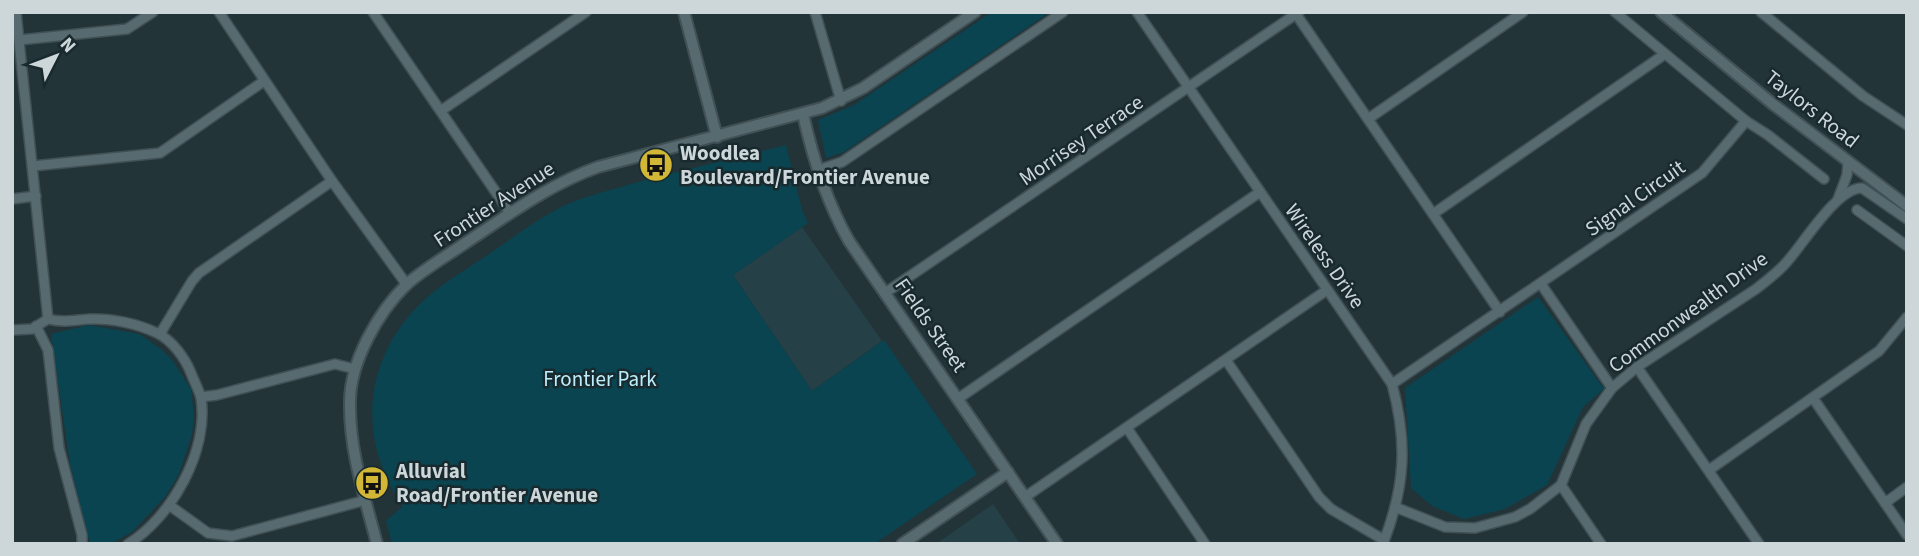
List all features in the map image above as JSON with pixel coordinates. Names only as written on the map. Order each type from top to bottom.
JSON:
[{"type":"street","points":[[16,12],[19,40],[17,71],[33,166],[48,319]]},
{"type":"street","points":[[19,40],[127,29],[153,12]]},
{"type":"street","points":[[219,12],[332,181],[407,285]]},
{"type":"street","points":[[373,12],[510,214]]},
{"type":"street","points":[[442,110],[586,12]]},
{"type":"street","points":[[684,12],[717,136]]},
{"type":"street","points":[[815,12],[841,101]]},
{"type":"street","name":"Frontier Avenue","points":[[377,544],[351,428],[349,400],[363,346],[381,317],[407,285],[510,214],[568,178],[598,167],[803,114],[841,101],[975,12]]},
{"type":"street","points":[[818,170],[842,162],[1063,12]]},
{"type":"street","name":"Wireless Drive","points":[[1137,12],[1391,384],[1401,418],[1402,478],[1383,542]]},
{"type":"street","points":[[1368,119],[1523,12]]},
{"type":"street","points":[[1615,12],[1746,121],[1824,178]]},
{"type":"street","name":"Taylors Road","points":[[1661,12],[1704,49],[1903,203]]},
{"type":"street","name":"Taylors Road","points":[[1672,12],[1704,49]]},
{"type":"street","points":[[1761,12],[1863,96],[1907,125]]},
{"type":"street","points":[[1298,13],[1500,312]]},
{"type":"street","name":"Morrisey Terrace","points":[[885,293],[1298,13]]},
{"type":"street","points":[[1433,214],[1665,54]]},
{"type":"street","points":[[33,166],[160,153],[264,81]]},
{"type":"street","name":"Fields Street","points":[[803,114],[830,207],[840,225],[1057,544]]},
{"type":"street","name":"Signal Circuit","points":[[1391,384],[1702,173],[1746,121]]},
{"type":"street","name":"Commonwealth Drive","points":[[1395,507],[1445,527],[1475,528],[1515,517],[1530,509],[1561,485],[1586,424],[1612,388],[1637,367],[1756,289],[1774,274],[1837,201],[1844,183],[1847,161]]},
{"type":"street","points":[[160,334],[199,273],[332,181]]},
{"type":"street","points":[[1837,201],[1852,190],[1862,188],[1907,219]]},
{"type":"street","points":[[959,398],[1260,192]]},
{"type":"street","points":[[12,199],[36,196]]},
{"type":"street","points":[[1857,210],[1907,246]]},
{"type":"street","points":[[1541,284],[1612,388]]},
{"type":"street","points":[[1025,497],[1327,290]]},
{"type":"street","points":[[1709,470],[1879,351],[1907,317]]},
{"type":"street","points":[[12,330],[32,329],[48,319],[63,323],[93,319],[130,323],[160,334],[186,360],[201,397],[201,439],[184,481],[169,505],[128,544]]},
{"type":"street","points":[[36,326],[48,350],[58,448],[82,535],[82,544]]},
{"type":"street","points":[[1226,360],[1320,497],[1331,509],[1383,542]]},
{"type":"street","points":[[201,397],[335,364],[355,369]]},
{"type":"street","points":[[1637,367],[1759,544]]},
{"type":"street","points":[[1813,398],[1907,535]]},
{"type":"street","points":[[1127,428],[1205,544]]},
{"type":"street","points":[[902,544],[1008,472]]},
{"type":"street","points":[[1561,485],[1601,544]]},
{"type":"street","points":[[1885,503],[1907,487]]},
{"type":"street","points":[[169,505],[208,533],[232,536],[366,500]]},
{"type":"shaded area","points":[[802,227],[882,341],[812,391],[733,275]]},
{"type":"shaded area","points":[[993,504],[1020,544],[936,544]]},
{"type":"green space","points":[[992,12],[1050,12],[844,152],[826,158],[818,120],[854,105]]},
{"type":"green space","name":"Frontier Park","points":[[786,145],[802,210],[808,223],[733,275],[812,391],[884,340],[977,474],[874,544],[392,544],[386,521],[403,506],[379,457],[373,432],[372,407],[376,381],[384,357],[396,333],[413,311],[450,280],[538,220],[570,203],[650,179]]},
{"type":"green space","points":[[1538,297],[1604,389],[1583,407],[1547,485],[1505,509],[1464,519],[1432,506],[1411,488],[1405,388]]},
{"type":"green space","points":[[89,325],[139,334],[161,349],[173,361],[191,389],[194,416],[192,434],[179,474],[165,497],[132,532],[110,544],[90,544],[70,464],[51,334]]},
{"type":"place","name":"Woodlea Boulevard/Frontier Avenue","points":[[656,165]]},
{"type":"place","name":"Alluvial Road/Frontier Avenue","points":[[372,483]]}]
